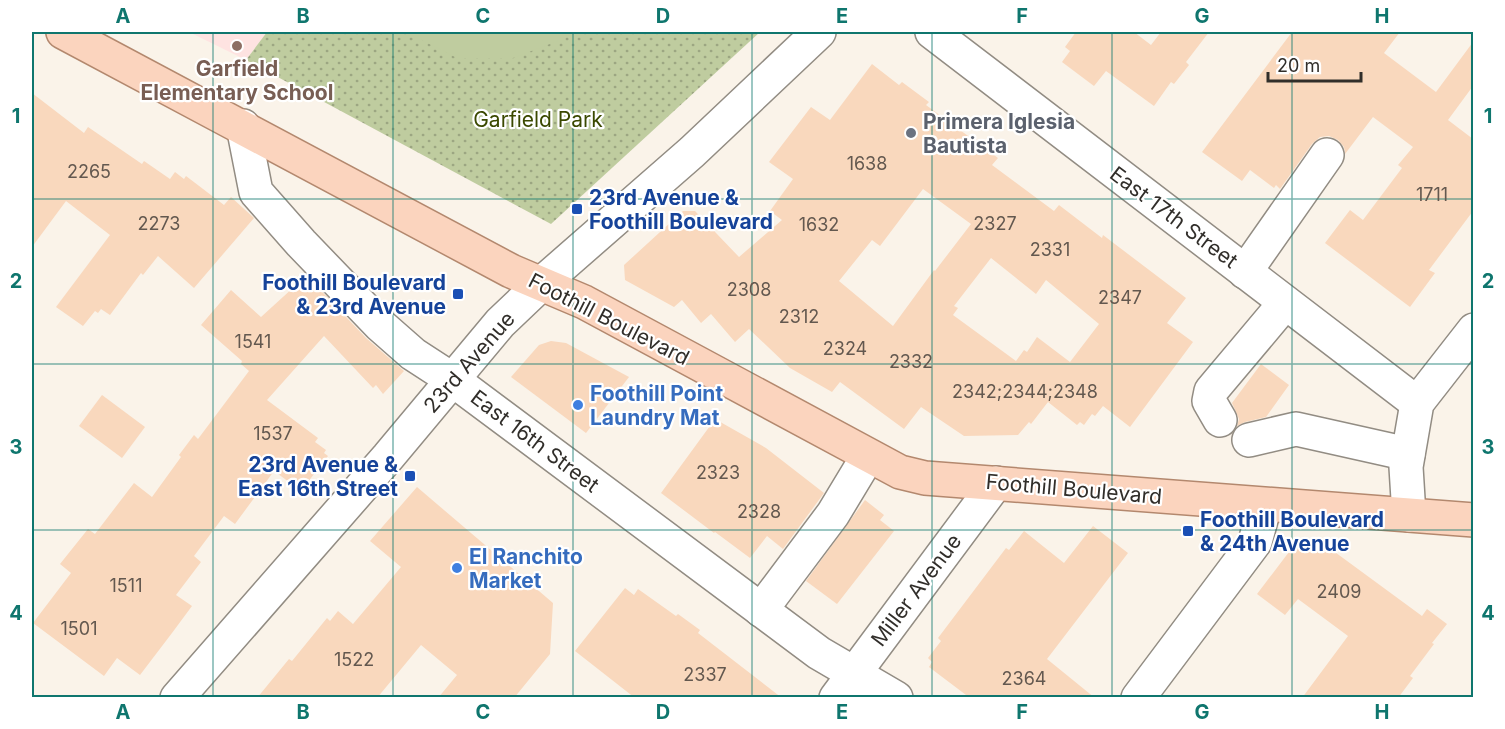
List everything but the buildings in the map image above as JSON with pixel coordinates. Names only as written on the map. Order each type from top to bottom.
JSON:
[{"type":"main road","name":"Foothill Boulevard","points":[[63,32],[243,126],[503,267],[584,302],[900,472],[925,478],[1473,520]]},
{"type":"street","name":"23rd Avenue","points":[[177,698],[500,323],[541,284],[692,152],[819,32]]},
{"type":"street","name":"East 17th Street","points":[[932,32],[1416,403]]},
{"type":"street","name":"East 16th Street","points":[[243,126],[256,192],[301,243],[380,325],[413,354],[453,380],[819,653],[844,685],[896,698]]},
{"type":"street","points":[[1245,272],[1327,155]]},
{"type":"street","points":[[1220,420],[1209,401],[1211,391],[1285,303]]},
{"type":"street","points":[[1409,515],[1406,466],[1416,403],[1473,330]]},
{"type":"street","points":[[1249,440],[1296,429],[1408,454]]},
{"type":"street","points":[[761,610],[833,514],[868,456]]},
{"type":"street","name":"Miller Avenue","points":[[844,685],[996,483]]},
{"type":"street","points":[[1138,698],[1255,542],[1265,505]]},
{"type":"shaded area","name":"Garfield Elementary School","points":[[189,32],[267,32],[246,60]]},
{"type":"green space","name":"Garfield Park","points":[[267,32],[760,32],[551,224],[246,60]]},
{"type":"green space","points":[[406,32],[571,32],[563,39],[513,58],[457,58]]},
{"type":"place","name":"Garfield Elementary School","points":[[237,46]]},
{"type":"place","name":"Primera Iglesia Bautista","points":[[911,133]]},
{"type":"place","name":"23rd Avenue & Foothill Boulevard","points":[[577,209]]},
{"type":"place","name":"Foothill Boulevard & 23rd Avenue","points":[[458,294]]},
{"type":"place","name":"Foothill Point Laundry Mat","points":[[578,405]]},
{"type":"place","name":"23rd Avenue & East 16th Street","points":[[410,476]]},
{"type":"place","name":"Foothill Boulevard & 24th Avenue","points":[[1188,531]]},
{"type":"place","name":"El Ranchito Market","points":[[457,568]]}]
